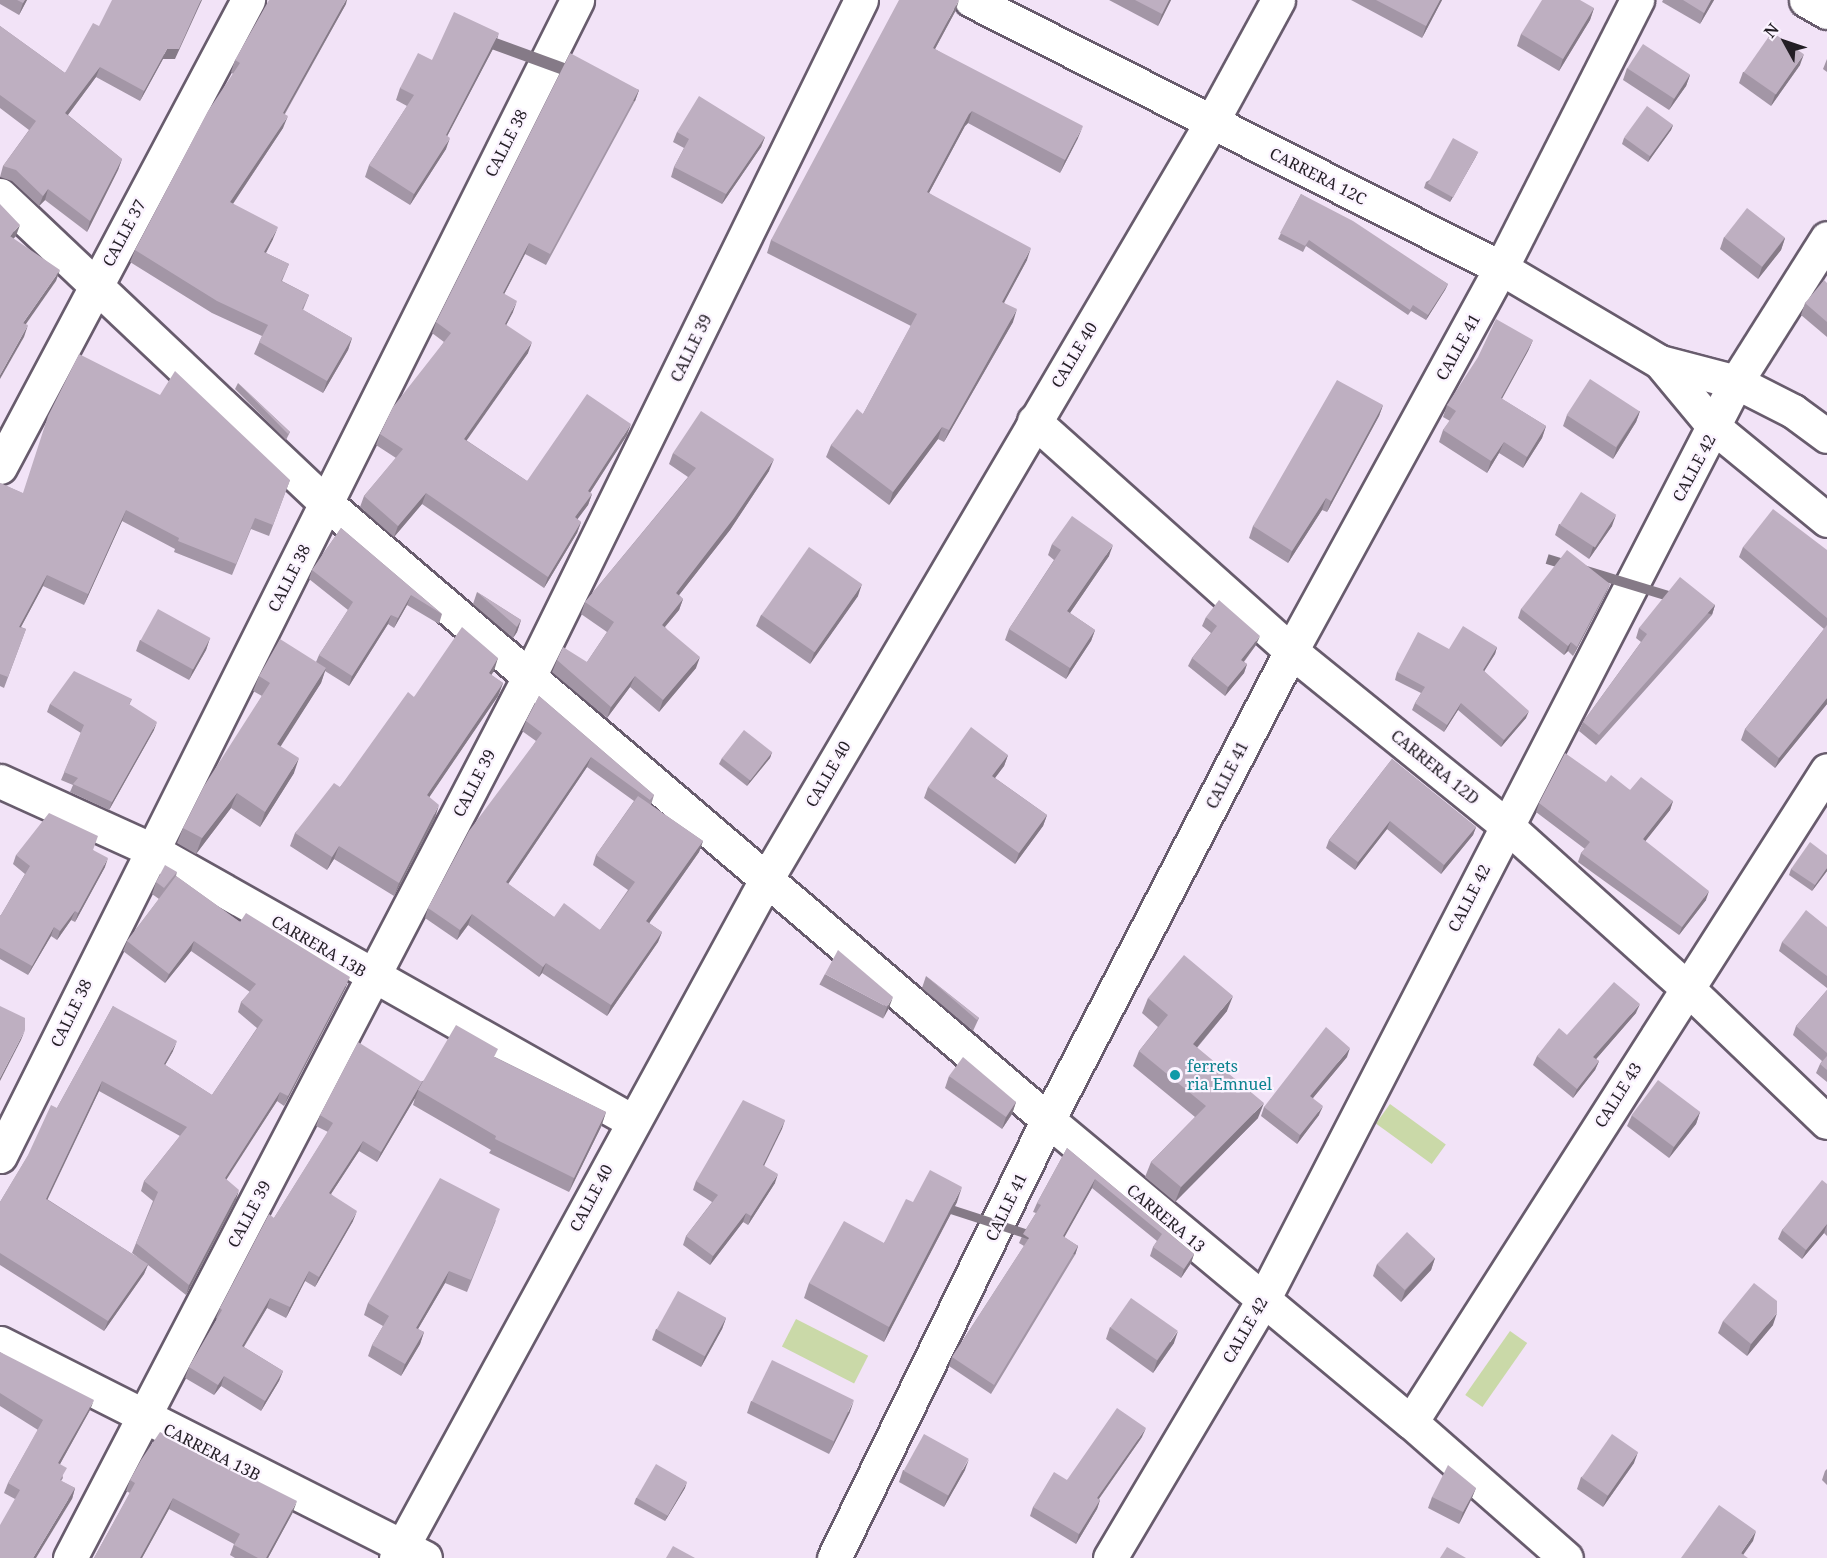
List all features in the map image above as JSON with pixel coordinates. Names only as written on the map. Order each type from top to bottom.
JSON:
[{"type":"street","name":"CALLE 37","points":[[0,467],[248,0]]},
{"type":"street","name":"CALLE 38","points":[[0,1156],[577,0]]},
{"type":"street","name":"CALLE 39","points":[[70,1558],[529,677],[861,0]]},
{"type":"street","name":"CARRERA 12C","points":[[971,0],[1501,268],[1660,362],[1736,382],[1793,411],[1827,436]]},
{"type":"street","name":"CALLE 40","points":[[408,1554],[632,1121],[767,878],[1211,123],[1278,0]]},
{"type":"street","name":"CALLE 41","points":[[838,1557],[1048,1120],[1291,651],[1501,268],[1637,0]]},
{"type":"street","points":[[1806,0],[1827,12]]},
{"type":"street","name":"CARRERA 13","points":[[0,195],[326,504],[1048,1120],[1411,1422],[1566,1558]]},
{"type":"street","name":"CALLE 42","points":[[1116,1556],[1263,1300],[1506,825],[1715,428],[1736,382],[1827,238]]},
{"type":"street","name":"CARRERA 12C","points":[[1660,362],[1715,428],[1827,520]]},
{"type":"street","name":"CARRERA 12D","points":[[1034,421],[1291,651],[1506,825],[1686,987],[1827,1122]]},
{"type":"street","name":"CALLE 43","points":[[1411,1422],[1686,987],[1827,770]]},
{"type":"street","name":"CARRERA 13B","points":[[0,781],[152,850],[632,1121]]},
{"type":"street","name":"CARRERA 13B","points":[[0,1343],[408,1554]]},
{"type":"green space","points":[[1390,1104],[1446,1145],[1432,1164],[1376,1123]]},
{"type":"green space","points":[[796,1319],[868,1356],[854,1383],[782,1347]]},
{"type":"green space","points":[[1510,1331],[1527,1343],[1482,1407],[1465,1395]]},
{"type":"building","points":[[112,0],[201,0],[179,49],[167,49],[144,91],[100,67],[65,113],[122,159],[90,221],[48,189],[43,196],[16,170],[3,166],[36,121],[0,95],[0,26],[65,73],[93,23],[99,26]]},
{"type":"building","points":[[269,0],[346,0],[283,113],[288,116],[230,202],[278,227],[264,252],[289,264],[281,281],[309,295],[302,309],[352,338],[327,381],[259,342],[268,325],[217,301],[135,250],[208,111],[240,63],[235,60]]},
{"type":"building","points":[[899,0],[959,0],[933,48],[1083,126],[1065,160],[972,111],[927,192],[1031,248],[1002,302],[1017,309],[949,430],[942,427],[893,492],[831,445],[857,409],[863,414],[917,314],[771,240]]},
{"type":"building","points":[[1135,0],[1169,0],[1162,14]]},
{"type":"building","points":[[1376,0],[1440,0],[1426,26]]},
{"type":"building","points":[[1542,0],[1580,0],[1594,8],[1563,59],[1521,34]]},
{"type":"building","points":[[1683,0],[1711,0],[1704,13]]},
{"type":"building","points":[[454,12],[499,33],[446,135],[450,138],[414,194],[369,165],[414,95],[400,88],[418,53],[432,60]]},
{"type":"building","points":[[1772,32],[1804,54],[1776,95],[1744,72]]},
{"type":"building","points":[[1643,44],[1690,74],[1674,99],[1627,68]]},
{"type":"building","points":[[570,53],[639,90],[550,254],[529,243],[503,293],[517,301],[505,324],[532,342],[464,439],[527,481],[587,394],[631,424],[588,491],[592,494],[575,517],[581,522],[548,577],[426,493],[398,526],[364,496],[403,449],[380,434],[393,407],[451,333],[436,322]]},
{"type":"building","points":[[699,96],[765,137],[726,194],[674,167],[689,139],[677,132]]},
{"type":"building","points":[[1647,106],[1673,125],[1650,156],[1624,138]]},
{"type":"building","points":[[1453,138],[1478,152],[1453,198],[1428,183]]},
{"type":"building","points":[[1301,194],[1353,221],[1448,284],[1428,315],[1413,305],[1410,310],[1309,240],[1305,246],[1280,233]]},
{"type":"building","points":[[0,204],[20,225],[10,236],[60,270],[23,323],[28,325],[0,375]]},
{"type":"building","points":[[1747,208],[1785,238],[1762,267],[1724,237]]},
{"type":"building","points":[[1824,280],[1827,283],[1827,322],[1805,303]]},
{"type":"building","points":[[1496,319],[1533,340],[1501,398],[1546,426],[1527,457],[1504,442],[1491,461],[1443,430],[1456,411],[1447,405],[1478,357]]},
{"type":"building","points":[[79,354],[160,395],[175,371],[290,480],[273,525],[255,518],[236,564],[178,541],[179,538],[126,510],[88,594],[47,575],[19,627],[26,629],[8,677],[0,674],[0,483],[23,493],[48,416]]},
{"type":"building","points":[[1590,379],[1639,411],[1616,447],[1567,415]]},
{"type":"building","points":[[1337,380],[1383,405],[1331,501],[1326,498],[1292,551],[1253,526]]},
{"type":"building","points":[[238,383],[290,432],[288,434]]},
{"type":"building","points":[[701,411],[774,459],[734,518],[676,593],[683,599],[662,625],[700,657],[663,700],[635,676],[611,707],[557,660],[563,647],[587,662],[614,622],[585,602],[696,468],[673,453]]},
{"type":"building","points":[[1581,492],[1616,515],[1595,548],[1560,525]]},
{"type":"building","points":[[1773,509],[1827,550],[1827,618],[1743,547]]},
{"type":"building","points":[[1072,516],[1113,545],[1067,611],[1095,630],[1070,668],[1009,629],[1061,550],[1052,544]]},
{"type":"building","points":[[341,528],[442,614],[411,595],[398,618],[391,615],[352,676],[319,655],[353,602],[312,570]]},
{"type":"building","points":[[809,547],[862,584],[815,652],[761,615]]},
{"type":"building","points":[[1567,550],[1610,584],[1577,647],[1571,642],[1568,646],[1521,609]]},
{"type":"building","points":[[1680,577],[1715,605],[1599,735],[1583,722],[1647,634],[1639,628]]},
{"type":"building","points":[[477,592],[521,620],[517,627]]},
{"type":"building","points":[[1219,600],[1260,636],[1241,660],[1247,664],[1228,687],[1192,658],[1217,626],[1206,617]]},
{"type":"building","points":[[158,609],[210,638],[193,670],[141,640]]},
{"type":"building","points":[[1827,625],[1827,698],[1779,758],[1745,729]]},
{"type":"building","points":[[1463,626],[1497,647],[1483,670],[1529,711],[1504,740],[1461,703],[1447,725],[1415,703],[1425,687],[1397,672],[1418,632],[1449,649]]},
{"type":"building","points":[[462,627],[498,658],[489,673],[503,683],[427,795],[439,805],[399,883],[339,846],[332,857],[295,833],[334,783],[340,787],[408,692],[414,697]]},
{"type":"building","points":[[280,639],[326,668],[277,744],[299,758],[265,812],[237,793],[202,838],[183,828],[204,786],[270,683],[259,676]]},
{"type":"building","points":[[74,671],[132,699],[129,704],[157,722],[112,802],[73,784],[78,778],[64,772],[84,725],[50,704]]},
{"type":"building","points":[[539,696],[654,795],[650,800],[591,757],[506,882],[554,917],[564,903],[600,930],[635,882],[596,855],[638,796],[703,841],[646,921],[662,932],[611,1005],[546,963],[543,967],[472,914],[460,930],[428,908],[469,831],[542,733],[526,721]]},
{"type":"building","points":[[971,727],[1008,755],[992,776],[1047,815],[1019,853],[928,787]]},
{"type":"building","points":[[744,730],[772,752],[750,781],[722,758]]},
{"type":"building","points":[[1565,753],[1606,782],[1611,775],[1630,790],[1641,777],[1673,801],[1643,839],[1709,891],[1682,927],[1581,853],[1590,842],[1539,803]]},
{"type":"building","points":[[1392,759],[1476,827],[1444,865],[1390,821],[1358,862],[1329,840]]},
{"type":"building","points":[[49,813],[98,836],[93,850],[108,858],[78,913],[75,911],[60,931],[54,927],[32,966],[0,948],[0,915],[30,866],[16,855]]},
{"type":"building","points":[[1810,842],[1827,855],[1827,868],[1815,885],[1791,869]]},
{"type":"building","points":[[165,865],[177,872],[164,888],[156,882]]},
{"type":"building","points":[[176,876],[240,922],[246,913],[350,977],[288,1096],[280,1092],[225,1178],[239,1190],[189,1285],[136,1243],[158,1192],[144,1181],[187,1127],[102,1081],[46,1199],[148,1264],[108,1321],[0,1253],[0,1202],[28,1155],[51,1105],[57,1108],[113,1006],[177,1041],[164,1064],[212,1095],[263,1020],[241,1002],[256,984],[194,941],[169,974],[127,941]]},
{"type":"building","points":[[1806,910],[1827,927],[1827,976],[1782,942]]},
{"type":"building","points":[[838,950],[893,997],[887,1007],[825,974]]},
{"type":"building","points":[[1184,955],[1233,996],[1193,1044],[1264,1103],[1181,1187],[1151,1162],[1206,1106],[1139,1051],[1168,1015],[1148,998]]},
{"type":"building","points":[[926,976],[979,1018],[977,1020]]},
{"type":"building","points":[[1614,982],[1640,1004],[1593,1057],[1599,1061],[1577,1089],[1537,1056],[1559,1028],[1567,1035]]},
{"type":"building","points":[[1827,990],[1827,1053],[1796,1026]]},
{"type":"building","points":[[0,1006],[25,1018],[25,1030],[0,1078]]},
{"type":"building","points":[[456,1025],[498,1049],[494,1057],[606,1112],[574,1178],[495,1139],[496,1136],[418,1090]]},
{"type":"building","points":[[1326,1027],[1350,1048],[1310,1096],[1323,1106],[1300,1135],[1264,1107]]},
{"type":"building","points":[[358,1042],[422,1082],[381,1152],[363,1141],[329,1193],[357,1211],[319,1277],[309,1271],[290,1307],[270,1298],[242,1346],[283,1371],[265,1401],[224,1376],[218,1385],[189,1367],[222,1310],[220,1308],[269,1214],[274,1218],[333,1123],[320,1115]]},
{"type":"building","points":[[1827,1056],[1827,1070],[1820,1064]]},
{"type":"building","points":[[963,1057],[1016,1102],[1006,1117],[949,1076]]},
{"type":"building","points":[[1658,1080],[1700,1112],[1674,1147],[1632,1115]]},
{"type":"building","points":[[743,1100],[785,1120],[763,1165],[778,1174],[751,1216],[746,1213],[713,1256],[686,1236],[718,1195],[696,1181]]},
{"type":"building","points":[[1067,1148],[1194,1254],[1184,1269],[1153,1247],[1162,1234],[1095,1179],[1063,1236],[1078,1246],[994,1385],[952,1357],[1029,1238],[1023,1234],[1041,1205],[1037,1203]]},
{"type":"building","points":[[930,1170],[962,1187],[889,1327],[809,1283],[844,1221],[884,1243],[906,1199],[913,1202]]},
{"type":"building","points":[[440,1178],[500,1209],[471,1280],[449,1271],[416,1328],[424,1332],[405,1364],[372,1345],[389,1316],[368,1303]]},
{"type":"building","points":[[1822,1180],[1827,1184],[1827,1224],[1806,1250],[1782,1230]]},
{"type":"building","points":[[1407,1232],[1435,1258],[1405,1290],[1377,1264]]},
{"type":"building","points":[[1754,1283],[1777,1301],[1777,1313],[1751,1344],[1723,1321]]},
{"type":"building","points":[[678,1291],[726,1318],[705,1356],[657,1329]]},
{"type":"building","points":[[1131,1298],[1178,1331],[1157,1360],[1110,1327]]},
{"type":"building","points":[[0,1352],[94,1400],[58,1463],[67,1468],[60,1480],[75,1488],[33,1558],[0,1558],[0,1525],[20,1490],[8,1483],[43,1420],[0,1393]]},
{"type":"building","points":[[772,1360],[854,1400],[834,1441],[752,1401]]},
{"type":"building","points":[[1117,1408],[1146,1428],[1097,1498],[1100,1500],[1079,1534],[1033,1507],[1054,1472],[1067,1480]]},
{"type":"building","points":[[160,1432],[297,1501],[266,1558],[258,1558],[234,1545],[240,1534],[173,1498],[140,1558],[94,1558],[135,1483],[130,1480]]},
{"type":"building","points":[[924,1434],[969,1459],[948,1495],[904,1471]]},
{"type":"building","points":[[1612,1434],[1638,1452],[1608,1496],[1582,1477]]},
{"type":"building","points":[[656,1464],[687,1482],[668,1516],[636,1498]]},
{"type":"building","points":[[1448,1465],[1476,1488],[1463,1512],[1432,1497]]},
{"type":"building","points":[[1719,1505],[1756,1531],[1741,1553],[1748,1558],[1681,1558]]},
{"type":"building","points":[[673,1546],[695,1558],[666,1558]]},
{"type":"building","points":[[1447,1547],[1466,1558],[1440,1558]]},
{"type":"place","name":"ferrets ria Emnuel","points":[[1175,1075]]}]
